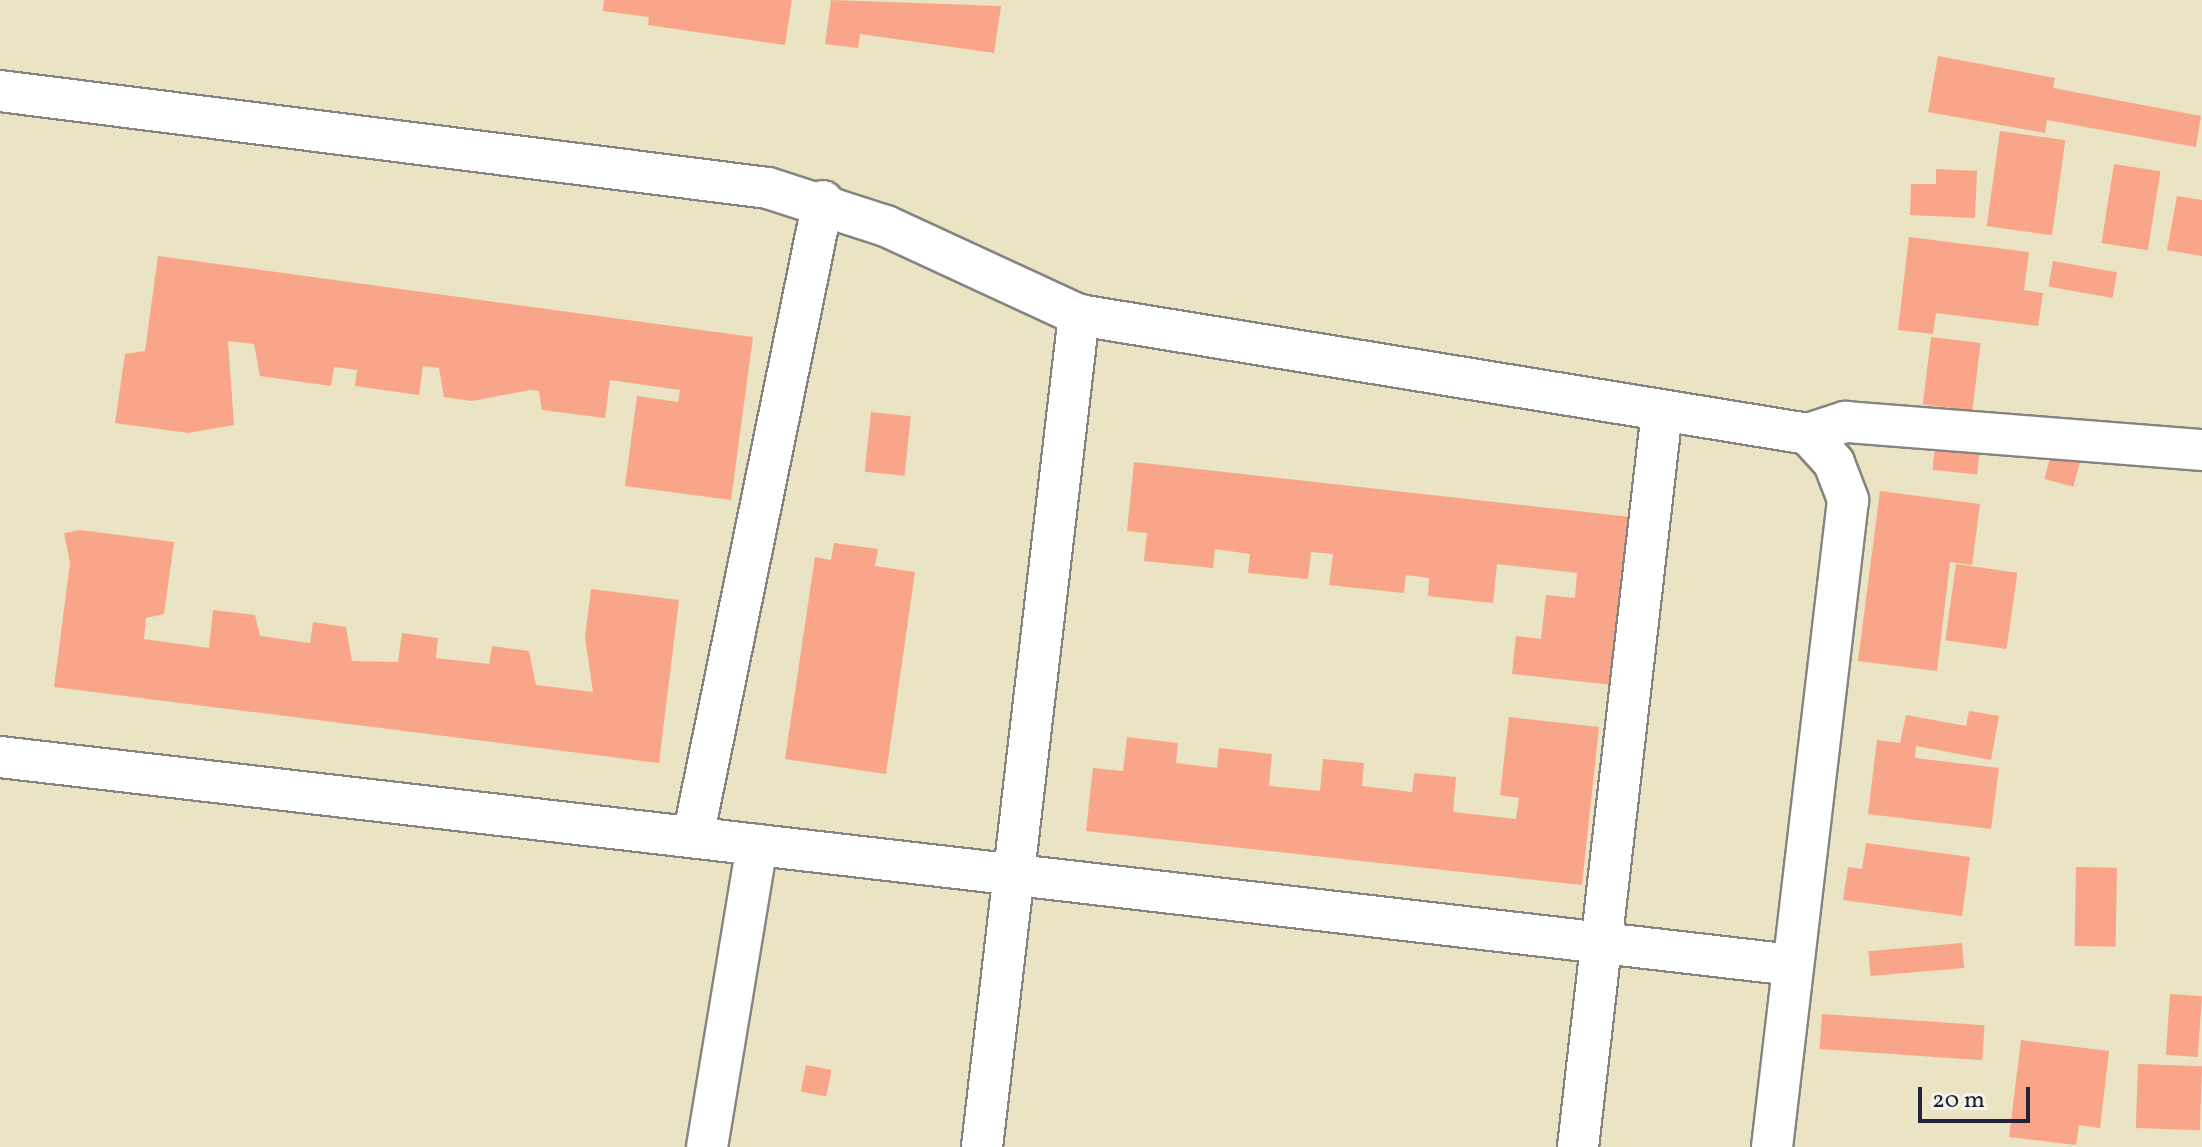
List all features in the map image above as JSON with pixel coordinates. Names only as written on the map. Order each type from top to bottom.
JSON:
[{"type":"street","points":[[0,91],[768,188],[823,201],[1079,315],[1662,411],[1808,434],[1846,422],[2202,450]]},
{"type":"street","points":[[693,837],[823,201]]},
{"type":"street","points":[[982,1147],[1079,315]]},
{"type":"street","points":[[1578,1147],[1604,943],[1662,411]]},
{"type":"street","points":[[1772,1147],[1848,500],[1834,463],[1808,434]]},
{"type":"street","points":[[0,757],[1792,965]]},
{"type":"street","points":[[707,1147],[757,845]]},
{"type":"building","points":[[604,0],[792,0],[785,45],[648,25],[649,17],[603,11]]},
{"type":"building","points":[[831,0],[1001,6],[994,53],[860,34],[858,48],[825,44]]},
{"type":"building","points":[[1938,56],[2055,78],[2053,88],[2201,116],[2196,147],[2047,120],[2045,133],[1928,112]]},
{"type":"building","points":[[2000,131],[2065,140],[2052,235],[1987,226]]},
{"type":"building","points":[[2114,164],[2160,171],[2148,250],[2101,243]]},
{"type":"building","points":[[1936,169],[1977,171],[1975,218],[1910,215],[1911,184],[1936,184]]},
{"type":"building","points":[[2177,196],[2202,200],[2202,256],[2167,250]]},
{"type":"building","points":[[1909,237],[2029,252],[2024,290],[2043,293],[2038,326],[1936,313],[1933,334],[1898,330]]},
{"type":"building","points":[[158,256],[753,337],[731,500],[625,486],[637,396],[678,402],[680,390],[610,380],[605,418],[542,410],[539,391],[472,401],[444,397],[439,368],[423,366],[419,395],[355,386],[357,370],[334,367],[331,386],[260,376],[254,344],[228,341],[234,425],[188,433],[115,423],[125,354],[145,351]]},
{"type":"building","points":[[2053,261],[2117,272],[2112,298],[2048,287]]},
{"type":"building","points":[[1931,337],[1981,343],[1972,411],[1923,404]]},
{"type":"building","points":[[871,412],[911,416],[905,476],[865,472]]},
{"type":"building","points":[[1936,436],[1981,441],[1977,475],[1932,470]]},
{"type":"building","points":[[2053,447],[2082,455],[2073,487],[2044,479]]},
{"type":"building","points":[[1134,462],[1640,518],[1622,686],[1512,674],[1516,636],[1541,639],[1546,595],[1575,598],[1577,573],[1497,564],[1493,603],[1428,596],[1429,578],[1406,575],[1404,593],[1329,585],[1333,554],[1311,552],[1308,579],[1248,573],[1250,554],[1215,549],[1213,568],[1144,561],[1147,533],[1127,531]]},
{"type":"building","points":[[1880,491],[1980,504],[1972,565],[1950,562],[1937,671],[1858,661]]},
{"type":"building","points":[[80,530],[174,542],[164,614],[146,618],[144,639],[209,648],[213,610],[255,615],[260,636],[310,643],[313,622],[346,627],[352,661],[398,662],[402,633],[438,638],[436,658],[489,664],[492,646],[529,651],[536,685],[593,692],[585,637],[591,589],[679,600],[659,763],[54,687],[70,563],[64,533]]},
{"type":"building","points":[[834,543],[878,549],[875,566],[915,572],[886,774],[785,759],[815,557],[831,560]]},
{"type":"building","points":[[1956,564],[2017,573],[2007,649],[1945,640]]},
{"type":"building","points":[[1969,711],[1999,716],[1991,760],[1916,746],[1915,758],[1999,768],[1991,829],[1868,814],[1877,740],[1900,743],[1906,715],[1966,726]]},
{"type":"building","points":[[1509,717],[1599,727],[1582,885],[1086,831],[1093,768],[1123,771],[1127,737],[1178,743],[1176,763],[1217,768],[1219,748],[1272,754],[1269,786],[1320,791],[1323,759],[1364,763],[1362,786],[1412,792],[1414,773],[1456,777],[1453,812],[1516,819],[1519,798],[1500,795]]},
{"type":"building","points":[[1866,843],[1970,857],[1962,916],[1843,900],[1848,867],[1862,869]]},
{"type":"building","points":[[2076,867],[2117,868],[2116,947],[2075,946]]},
{"type":"building","points":[[1962,943],[1964,968],[1871,976],[1868,951]]},
{"type":"building","points":[[2170,994],[2202,996],[2198,1057],[2166,1055]]},
{"type":"building","points":[[1822,1014],[1985,1025],[1982,1060],[1820,1049]]},
{"type":"building","points":[[2021,1040],[2109,1051],[2100,1128],[2079,1125],[2076,1145],[2009,1137]]},
{"type":"building","points":[[2138,1064],[2202,1066],[2200,1130],[2136,1128]]},
{"type":"building","points":[[806,1065],[832,1070],[826,1096],[801,1092]]}]
